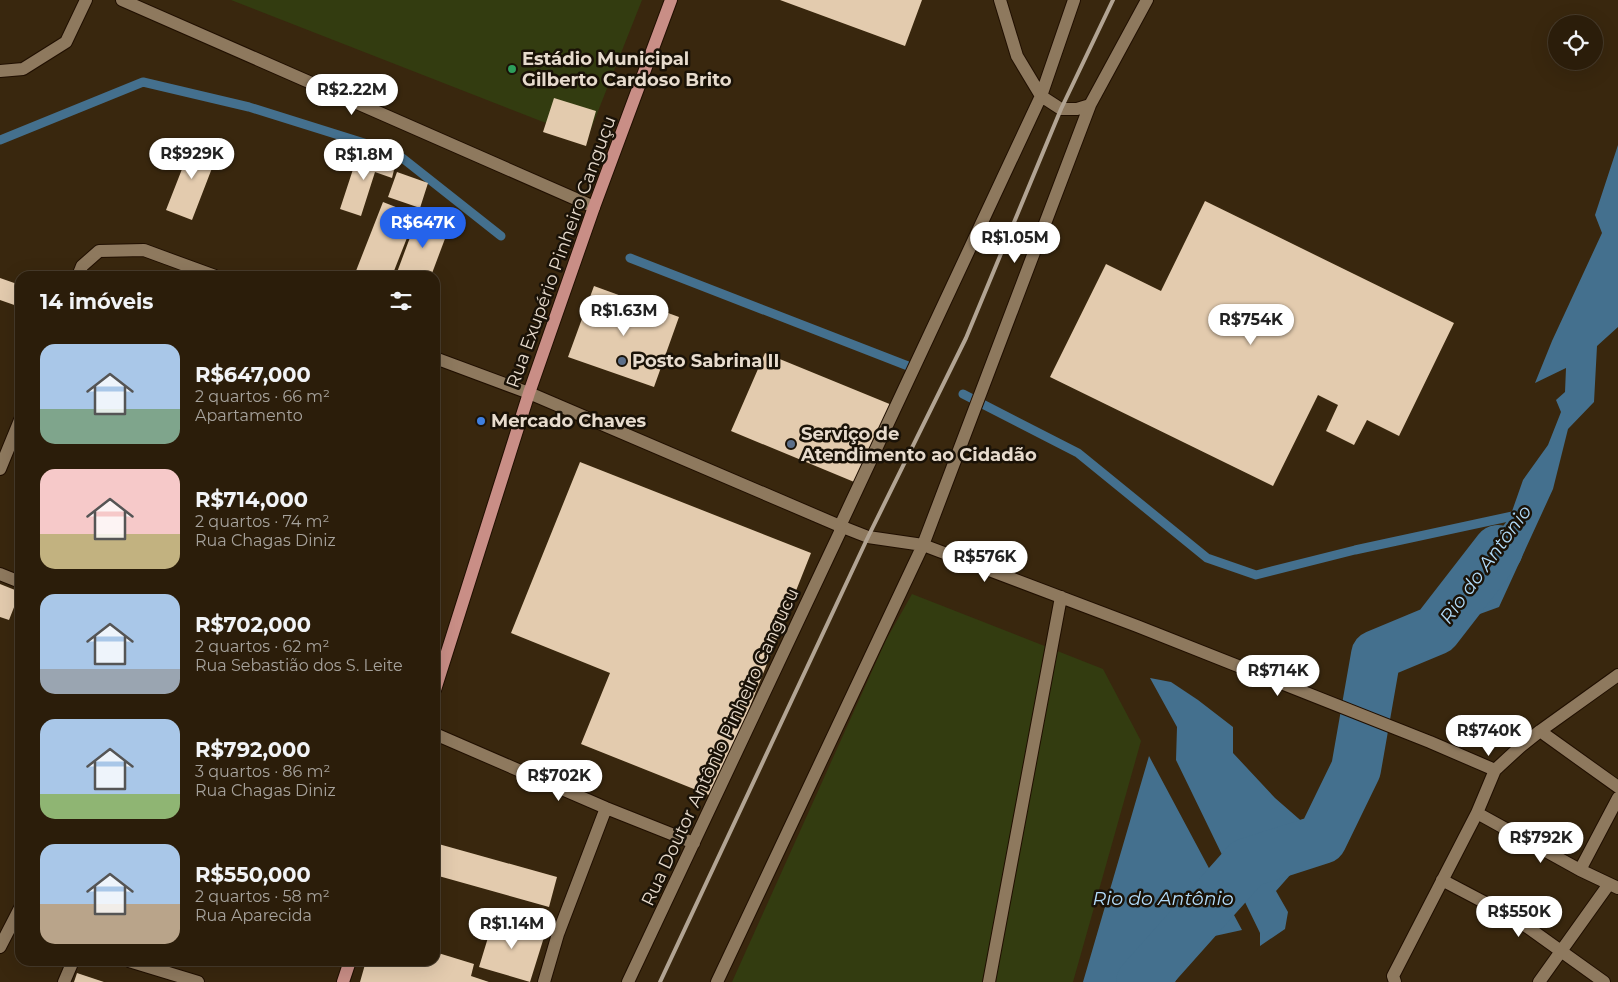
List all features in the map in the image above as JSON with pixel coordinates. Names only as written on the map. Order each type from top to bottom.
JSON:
[{"type":"main road","name":"Rua Exupério Pinheiro Canguçu","points":[[440,674],[529,393],[594,207],[671,0]]},
{"type":"main road","points":[[343,982],[348,966]]},
{"type":"street","points":[[0,71],[23,68],[66,42],[86,0]]},
{"type":"street","points":[[122,0],[594,207]]},
{"type":"street","points":[[1000,0],[1016,56],[1041,96],[1061,109],[1077,109],[1090,104]]},
{"type":"street","name":"Rua Doutor Antônio Pinheiro Cangucu","points":[[628,982],[840,532],[840,526],[1041,96],[1074,0]]},
{"type":"street","points":[[717,982],[923,545],[1090,104],[1147,0]]},
{"type":"street","points":[[80,271],[99,251],[144,250],[201,271]]},
{"type":"street","points":[[440,360],[529,393],[868,537],[923,545],[1137,626],[1430,742],[1495,770]]},
{"type":"street","points":[[0,469],[15,432]]},
{"type":"street","points":[[0,574],[15,580]]},
{"type":"street","points":[[989,982],[1062,597]]},
{"type":"street","points":[[1394,979],[1477,813],[1495,770],[1520,746],[1618,676]]},
{"type":"street","points":[[1540,731],[1618,787]]},
{"type":"street","points":[[440,736],[606,808],[694,843]]},
{"type":"street","points":[[1580,870],[1618,798]]},
{"type":"street","points":[[544,982],[558,934],[606,808]]},
{"type":"street","points":[[1477,813],[1580,870],[1614,886],[1562,950],[1539,982]]},
{"type":"street","points":[[1442,880],[1516,919],[1562,950],[1604,982]]},
{"type":"street","points":[[0,947],[15,924]]},
{"type":"street","points":[[64,982],[71,966]]},
{"type":"street","points":[[145,966],[198,982]]},
{"type":"green space","name":"Estádio Municipal Gilberto Cardoso Brito","points":[[231,0],[642,0],[587,139]]},
{"type":"green space","points":[[912,594],[1103,669],[1141,741],[1073,982],[732,982],[886,640]]},
{"type":"water","points":[[1618,145],[1618,327],[1597,346],[1594,402],[1568,429],[1553,489],[1499,607],[1436,630],[1452,611],[1485,550],[1510,517],[1523,480],[1548,445],[1561,412],[1556,400],[1565,392],[1566,368],[1535,383],[1552,341],[1602,233],[1595,215]]},
{"type":"water","points":[[1150,678],[1171,682],[1233,727],[1233,753],[1275,798],[1322,839],[1276,891],[1288,912],[1285,929],[1260,946],[1260,933],[1176,760],[1177,727]]},
{"type":"water","name":"Rio do Antônio","points":[[1149,756],[1242,930],[1201,939],[1175,982],[1083,982]]},
{"type":"building","points":[[780,0],[922,0],[905,46]]},
{"type":"building","points":[[554,98],[596,111],[586,146],[543,132]]},
{"type":"building","points":[[193,141],[219,150],[192,220],[166,210]]},
{"type":"building","points":[[359,151],[396,162],[392,178],[375,172],[361,216],[340,209]]},
{"type":"building","points":[[397,172],[428,183],[420,208],[388,197]]},
{"type":"building","points":[[1205,201],[1454,323],[1399,436],[1367,420],[1354,445],[1326,431],[1338,405],[1318,395],[1273,486],[1050,377],[1106,264],[1161,291]]},
{"type":"building","points":[[383,202],[416,215],[394,271],[356,271]]},
{"type":"building","points":[[418,216],[449,228],[433,271],[397,271]]},
{"type":"building","points":[[0,278],[15,283],[15,305],[0,300]]},
{"type":"building","points":[[594,286],[679,317],[654,387],[568,357]]},
{"type":"building","points":[[765,353],[892,405],[859,484],[731,431]]},
{"type":"building","points":[[580,462],[811,553],[714,797],[581,744],[610,673],[511,633]]},
{"type":"building","points":[[0,584],[15,590],[15,605],[9,620],[0,617]]},
{"type":"building","points":[[440,844],[557,877],[549,907],[440,876]]},
{"type":"building","points":[[494,918],[545,934],[530,982],[479,967]]},
{"type":"building","points":[[440,954],[474,964],[471,976],[489,982],[360,982],[365,966],[440,966]]},
{"type":"building","points":[[77,973],[104,982],[74,982]]},
{"type":"waterway","points":[[0,140],[143,82],[249,107],[396,153],[501,236]]},
{"type":"waterway","points":[[630,258],[908,366]]},
{"type":"waterway","points":[[963,394],[1078,453],[1207,558],[1256,575],[1355,550],[1522,514]]},
{"type":"waterway","name":"Rio do Antônio","points":[[1141,982],[1247,863],[1322,839],[1356,769],[1376,655],[1436,630],[1498,550]]},
{"type":"railway","points":[[660,982],[868,537],[966,338],[1061,109],[1113,0]]},
{"type":"place","name":"Estádio Municipal Gilberto Cardoso Brito","points":[[512,69]]},
{"type":"place","name":"Posto Sabrina II","points":[[622,361]]},
{"type":"place","name":"Mercado Chaves","points":[[481,421]]},
{"type":"place","name":"Serviço de Atendimento ao Cidadão","points":[[791,444]]}]
